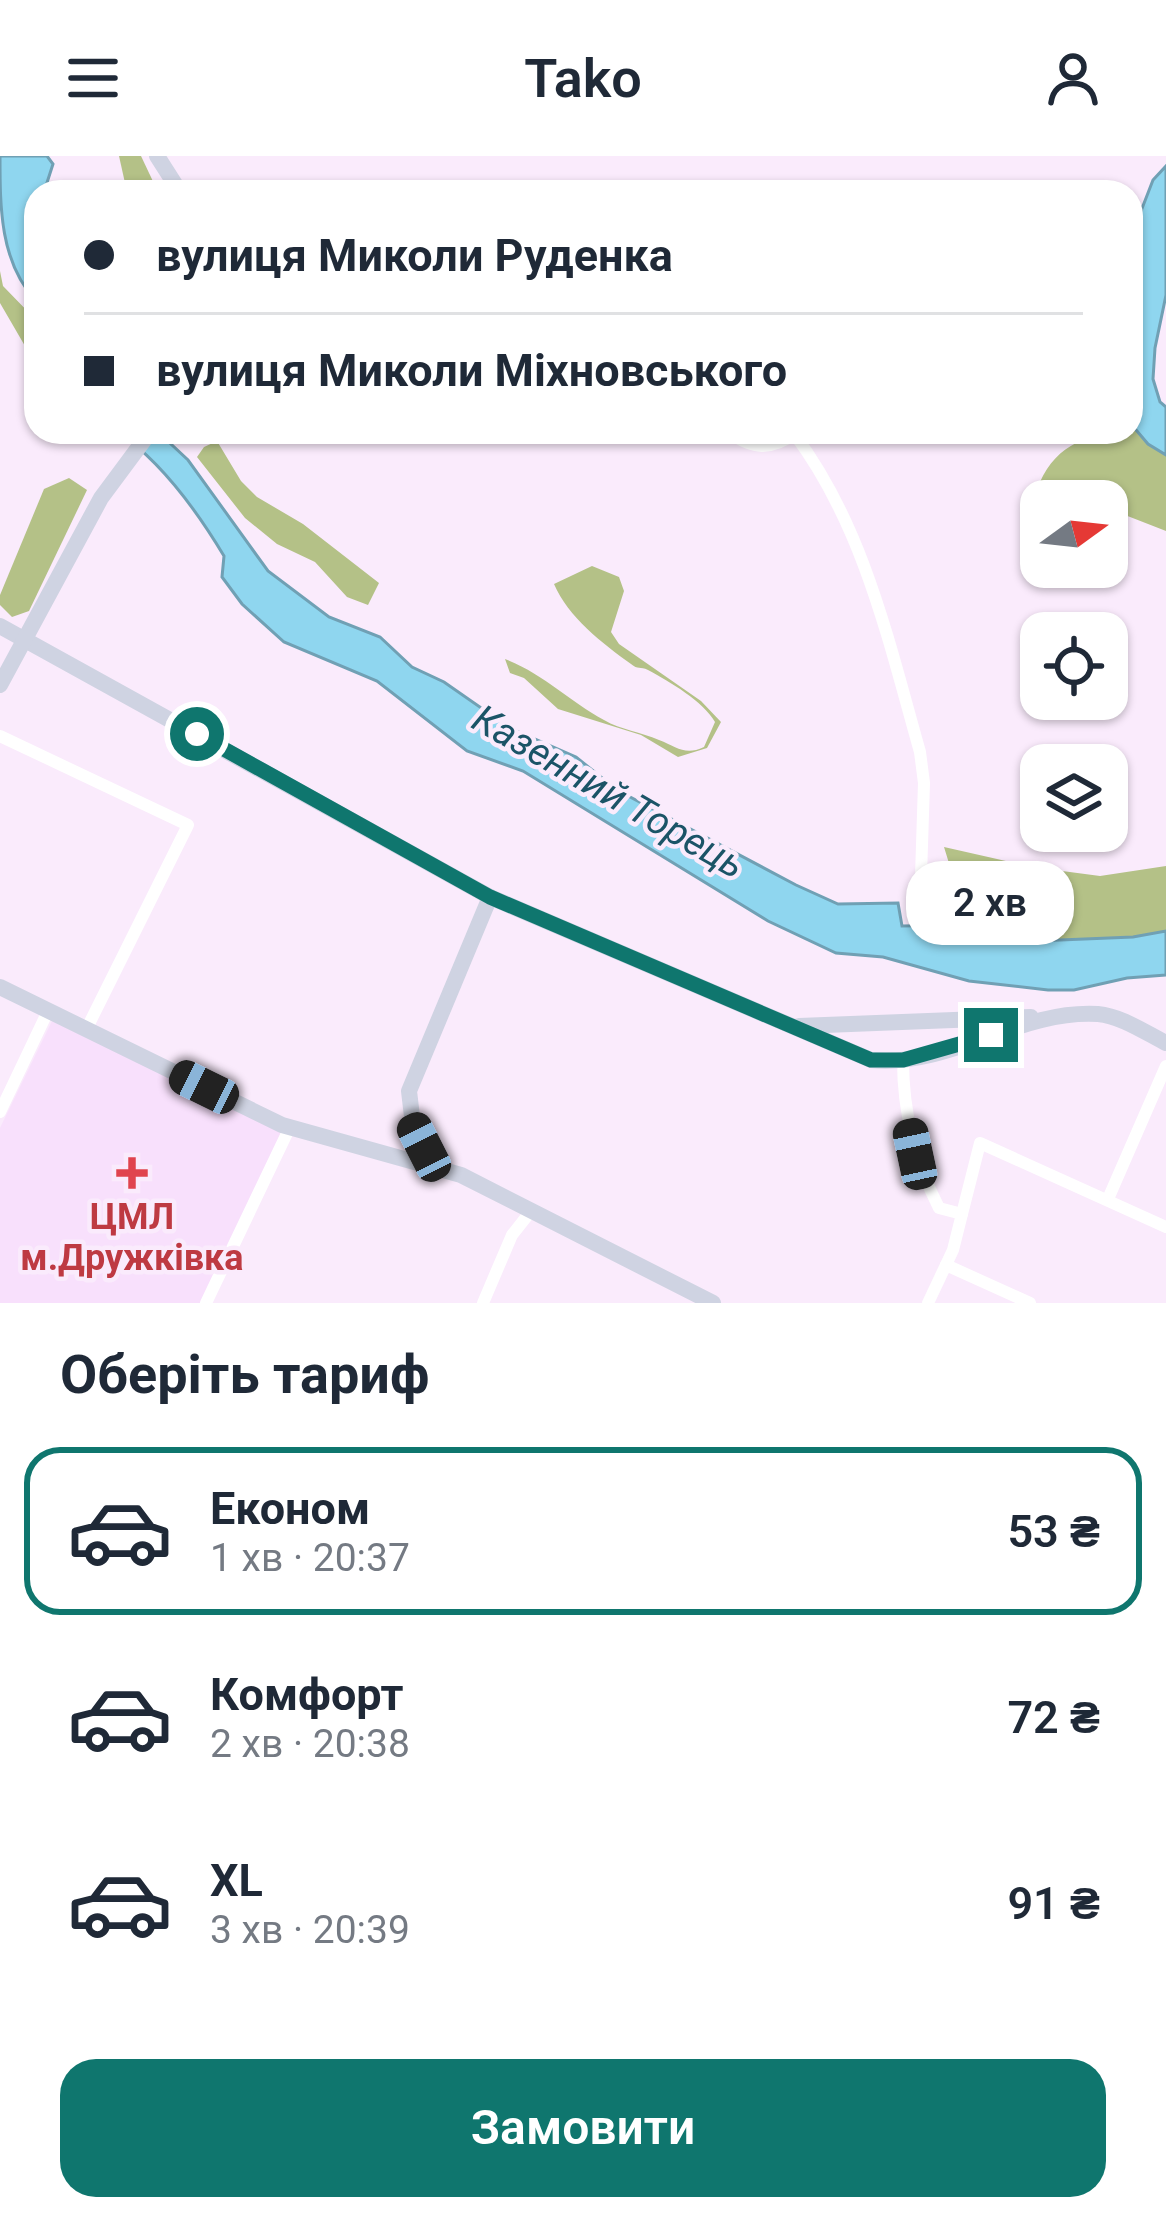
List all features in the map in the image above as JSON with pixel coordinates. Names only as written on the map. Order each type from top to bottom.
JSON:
[{"type":"street","points":[[0,685],[100,498],[142,444]]},
{"type":"street","points":[[803,444],[863,560],[920,752],[924,783],[921,876]]},
{"type":"street","points":[[0,626],[490,897],[871,1060],[903,1060],[1025,1025],[1098,1014]]},
{"type":"street","points":[[0,736],[188,824],[86,1030]]},
{"type":"street","points":[[435,1169],[412,1125],[409,1090],[490,897]]},
{"type":"street","points":[[0,987],[290,1127],[461,1175],[713,1303]]},
{"type":"street","points":[[0,1112],[49,1011]]},
{"type":"street","points":[[793,1026],[1098,1014],[1166,1043]]},
{"type":"street","points":[[903,1060],[905,1104],[921,1169],[939,1208],[962,1214]]},
{"type":"street","points":[[1108,1199],[1166,1066]]},
{"type":"street","points":[[206,1303],[290,1127]]},
{"type":"street","points":[[928,1303],[953,1250],[980,1143],[1166,1227]]},
{"type":"street","points":[[483,1303],[512,1234],[531,1211]]},
{"type":"street","points":[[946,1264],[1030,1303]]},
{"type":"shaded area","name":"ЦМЛ м.Дружківка","points":[[52,1021],[282,1132],[201,1303],[0,1303],[0,1128]]},
{"type":"green space","points":[[119,156],[141,156],[152,180],[124,180]]},
{"type":"green space","points":[[0,271],[3,286],[24,308],[24,344],[0,303]]},
{"type":"green space","points":[[1143,438],[1166,455],[1166,531],[1128,516],[1128,480],[1041,480],[1056,458],[1074,444],[1143,444]]},
{"type":"green space","points":[[219,444],[241,481],[257,497],[303,524],[379,583],[368,605],[347,597],[315,562],[277,544],[245,518],[197,457],[204,447]]},
{"type":"green space","points":[[69,478],[87,490],[29,611],[12,617],[0,605],[0,595],[44,489]]},
{"type":"green space","points":[[592,566],[619,577],[624,591],[611,632],[619,644],[701,701],[721,722],[707,748],[678,757],[641,735],[558,709],[524,678],[510,673],[505,659],[611,723],[681,750],[704,747],[715,722],[703,707],[676,686],[633,666],[577,618],[560,596],[554,584]]},
{"type":"green space","points":[[944,847],[1100,876],[1166,866],[1166,931],[1036,941],[968,925]]},
{"type":"water","points":[[0,156],[47,156],[53,164],[48,180],[24,180],[24,286],[9,252]]},
{"type":"water","points":[[1166,166],[1166,295],[1153,379],[1166,407],[1166,455],[1143,438],[1143,206],[1153,180]]},
{"type":"water","name":"Казенний Торець","points":[[132,444],[171,444],[188,460],[268,571],[329,617],[380,637],[412,667],[444,682],[510,728],[576,757],[617,790],[796,885],[838,904],[898,903],[902,926],[968,925],[1036,941],[1166,931],[1166,975],[1074,990],[969,981],[883,957],[836,953],[768,921],[523,771],[467,751],[377,681],[284,642],[242,604],[222,577],[224,556],[177,488]]},
{"type":"place","name":"ЦМЛ м.Дружківка","points":[[132,1173]]},
{"type":"route","points":[[197,734],[490,897],[871,1060],[924,1056],[991,1035]]}]
